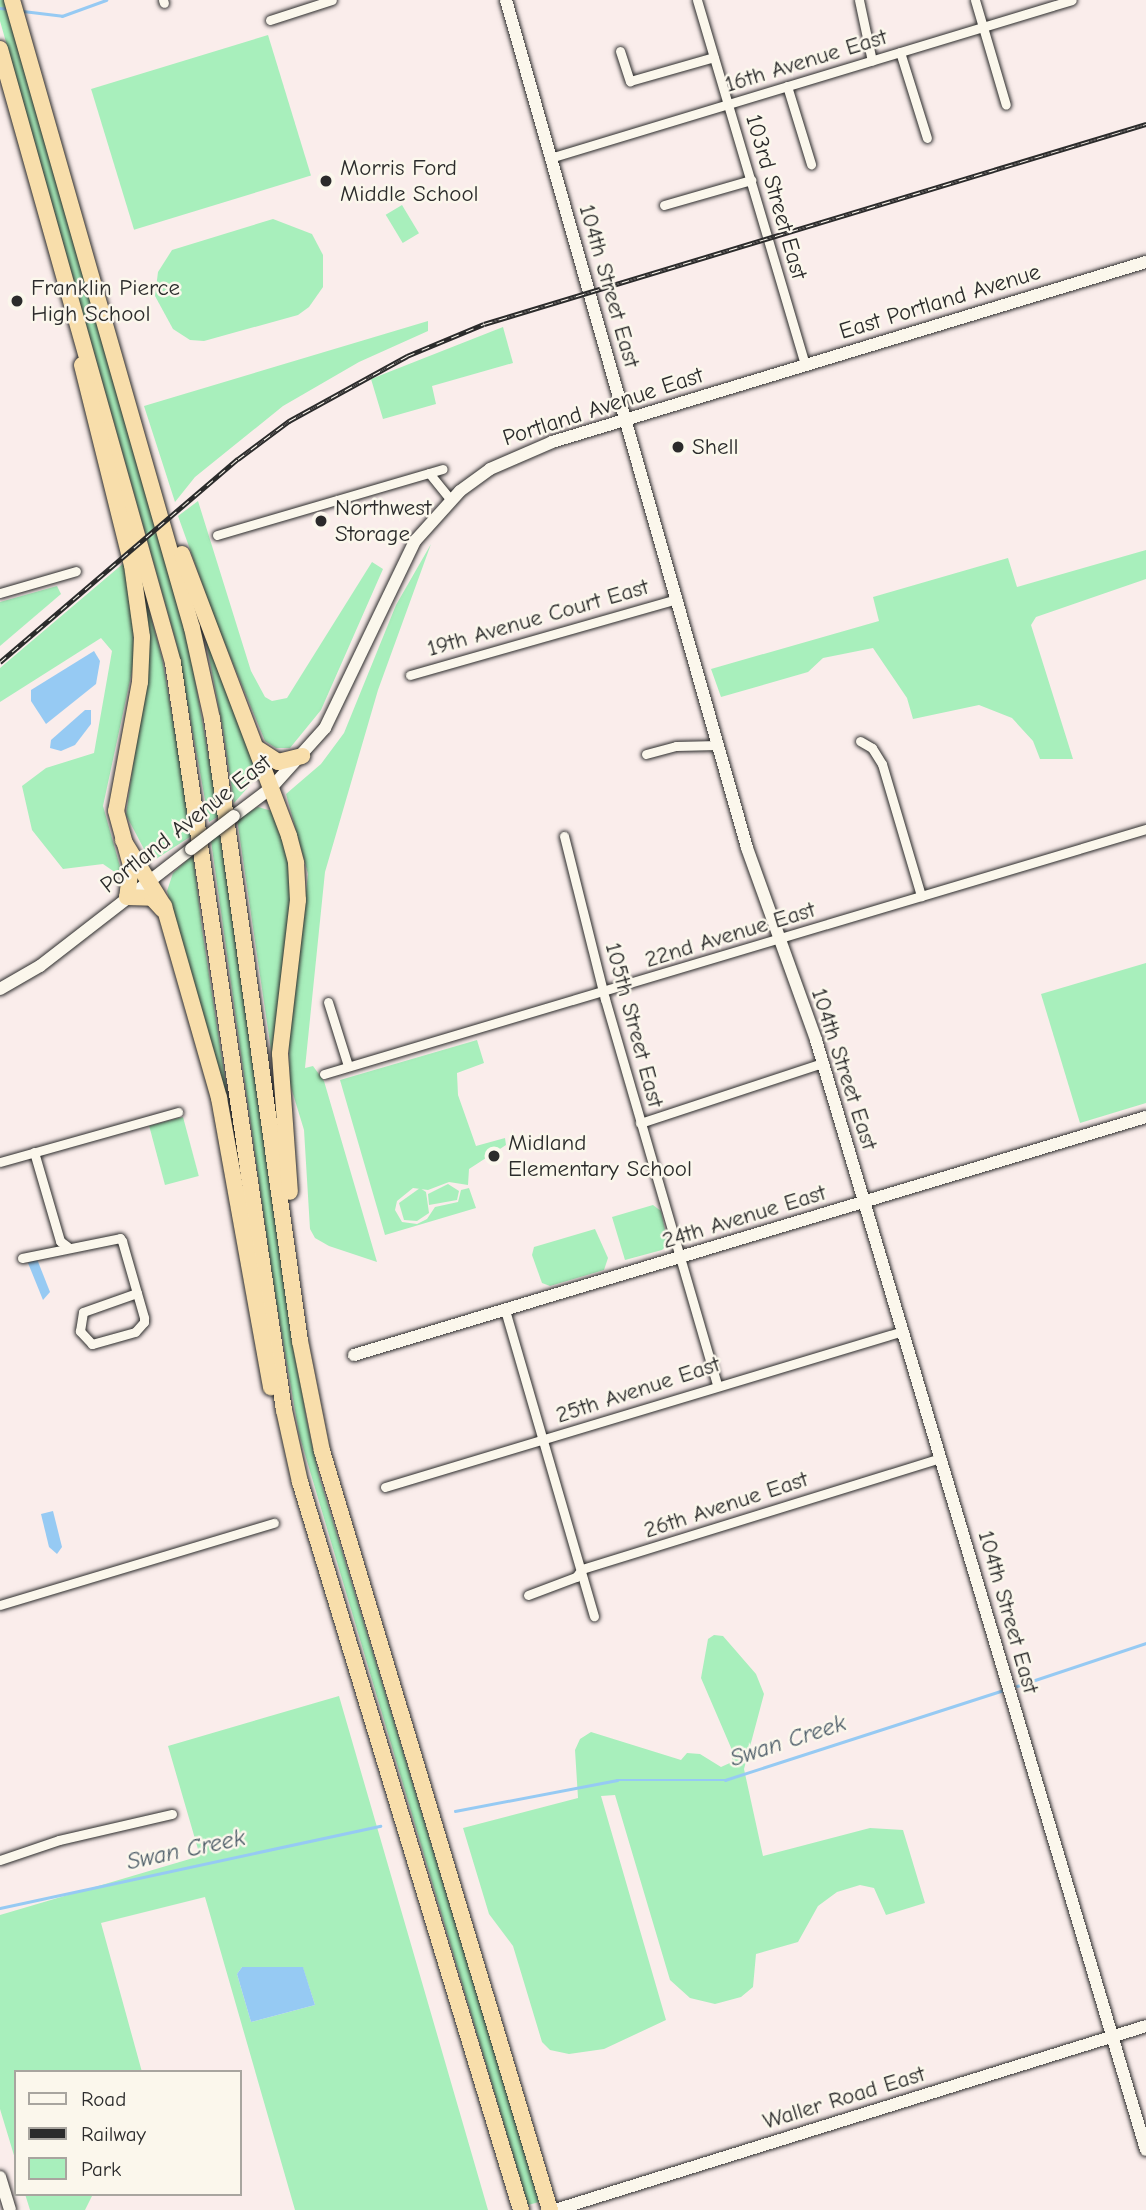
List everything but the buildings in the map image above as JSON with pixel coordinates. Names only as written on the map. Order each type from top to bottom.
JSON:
[{"type":"highway","points":[[12,0],[192,628],[212,719],[300,1341],[336,1504],[541,2179],[553,2210]]},
{"type":"highway","points":[[0,49],[162,619],[181,704],[284,1410],[300,1482]]},
{"type":"highway","points":[[98,296],[128,374],[186,568],[289,836],[299,888],[280,1054],[300,1341]]},
{"type":"highway","points":[[73,303],[85,387],[132,565],[142,637],[140,682],[117,798],[118,827],[131,866],[127,897],[157,901],[172,928]]},
{"type":"highway","points":[[251,736],[264,756],[273,761],[302,756]]},
{"type":"highway","points":[[123,840],[151,879],[172,928],[231,1153],[273,1400],[521,2210]]},
{"type":"street","points":[[270,20],[332,0]]},
{"type":"street","name":"104th Street East","points":[[506,0],[718,746],[779,941],[823,1063],[1146,2150]]},
{"type":"street","name":"103rd Street East","points":[[697,0],[805,365]]},
{"type":"street","points":[[859,0],[872,61]]},
{"type":"street","points":[[975,0],[1006,105]]},
{"type":"street","name":"16th Avenue East","points":[[550,158],[1072,0]]},
{"type":"street","points":[[620,51],[630,81],[714,57]]},
{"type":"street","points":[[900,52],[928,138]]},
{"type":"street","points":[[787,86],[811,164]]},
{"type":"street","points":[[664,205],[751,180]]},
{"type":"street","name":"East Portland Avenue","points":[[746,383],[1146,262]]},
{"type":"street","name":"Portland Avenue East","points":[[0,989],[40,966],[271,788],[302,756],[325,728],[406,556],[451,500],[490,469],[522,451],[746,383]]},
{"type":"street","points":[[217,535],[443,469]]},
{"type":"street","points":[[429,473],[451,500]]},
{"type":"street","points":[[0,593],[76,571]]},
{"type":"street","name":"19th Avenue Court East","points":[[410,675],[677,599]]},
{"type":"street","points":[[860,741],[872,748],[882,764],[921,896]]},
{"type":"street","points":[[646,754],[676,746],[718,746]]},
{"type":"street","name":"22nd Avenue East","points":[[324,1074],[779,941],[1146,829]]},
{"type":"street","name":"105th Street East","points":[[564,836],[603,992],[717,1385]]},
{"type":"street","points":[[328,1002],[348,1066]]},
{"type":"street","points":[[640,1123],[823,1063]]},
{"type":"street","points":[[0,1162],[178,1112]]},
{"type":"street","name":"24th Avenue East","points":[[354,1355],[680,1259],[1146,1116]]},
{"type":"street","points":[[34,1152],[60,1241],[67,1246]]},
{"type":"street","points":[[22,1258],[112,1236],[122,1241],[137,1293],[144,1318],[140,1328],[95,1344],[86,1341],[80,1331],[80,1316],[87,1309],[137,1293]]},
{"type":"street","points":[[505,1310],[594,1616]]},
{"type":"street","name":"25th Avenue East","points":[[385,1487],[903,1331]]},
{"type":"street","name":"26th Avenue East","points":[[528,1595],[576,1577],[582,1569],[941,1458]]},
{"type":"street","points":[[0,1605],[274,1523]]},
{"type":"street","points":[[0,1860],[59,1840],[172,1814]]},
{"type":"street","name":"Waller Road East","points":[[553,2210],[1146,2026]]},
{"type":"street","points":[[0,2177],[10,2210]]},
{"type":"green space","points":[[0,0],[4,0],[187,635],[219,816],[209,822],[177,645],[0,21]]},
{"type":"green space","points":[[268,35],[311,176],[134,230],[91,89]]},
{"type":"green space","points":[[402,205],[419,233],[403,243],[386,215]]},
{"type":"green space","points":[[273,219],[312,234],[323,255],[323,287],[309,307],[298,315],[204,341],[190,340],[173,329],[155,296],[158,272],[172,250]]},
{"type":"green space","points":[[428,321],[428,331],[359,362],[283,406],[195,477],[175,502],[144,406]]},
{"type":"green space","points":[[503,327],[513,363],[432,386],[436,404],[383,419],[371,379]]},
{"type":"green space","points":[[198,501],[251,671],[265,697],[272,701],[287,698],[372,562],[383,569],[321,710],[290,748],[276,748],[265,741],[216,622],[178,516]]},
{"type":"green space","points":[[431,544],[378,690],[325,872],[305,1068],[313,1066],[324,1081],[377,1262],[329,1246],[315,1238],[310,1229],[304,1130],[290,1084],[289,1043],[308,874],[286,794],[321,764],[344,733],[396,605]]},
{"type":"green space","points":[[1146,550],[1146,579],[1036,617],[1031,625],[1073,759],[1040,759],[1033,741],[1012,718],[979,705],[913,719],[907,698],[873,648],[823,658],[808,672],[721,697],[711,669],[879,621],[873,597],[1008,558],[1017,587]]},
{"type":"green space","points":[[125,562],[133,612],[134,662],[103,806],[121,870],[119,875],[103,864],[63,869],[32,830],[22,786],[46,768],[94,753],[112,651],[101,638],[0,702],[0,668]]},
{"type":"green space","points":[[142,585],[162,658],[193,835],[156,859],[144,849],[126,815],[136,744]]},
{"type":"green space","points":[[57,586],[61,594],[0,646],[0,602]]},
{"type":"green space","points":[[202,621],[259,775],[234,803],[223,729]]},
{"type":"green space","points":[[258,807],[272,811],[289,857],[292,901],[279,997],[275,1077],[237,819]]},
{"type":"green space","points":[[220,834],[306,1417],[319,1476],[534,2181],[539,2202],[528,2205],[299,1434],[274,1288],[211,841]]},
{"type":"green space","points":[[193,855],[230,1111],[167,891],[173,873]]},
{"type":"green space","points":[[1146,963],[1146,1103],[1080,1123],[1041,994]]},
{"type":"green space","points":[[477,1040],[484,1063],[457,1073],[458,1095],[476,1146],[505,1138],[506,1145],[469,1169],[468,1185],[449,1182],[428,1190],[413,1188],[397,1201],[395,1210],[402,1222],[417,1224],[427,1219],[435,1207],[458,1202],[461,1190],[469,1188],[476,1208],[385,1235],[340,1080]]},
{"type":"green space","points":[[183,1117],[199,1176],[165,1185],[149,1126]]},
{"type":"green space","points":[[448,1184],[459,1191],[457,1200],[429,1205],[428,1194]]},
{"type":"green space","points":[[420,1188],[426,1192],[429,1213],[417,1221],[404,1220],[399,1203]]},
{"type":"green space","points":[[653,1205],[661,1211],[668,1244],[662,1250],[625,1260],[612,1217]]},
{"type":"green space","points":[[595,1229],[608,1258],[604,1270],[550,1286],[542,1283],[532,1255],[534,1247]]},
{"type":"green space","points":[[714,1635],[723,1636],[756,1674],[764,1694],[744,1769],[763,1856],[870,1828],[903,1830],[925,1903],[886,1915],[874,1888],[860,1885],[837,1892],[818,1906],[798,1942],[756,1954],[753,1987],[741,1997],[715,2004],[690,1998],[670,1980],[615,1795],[601,1796],[666,2020],[604,2049],[569,2054],[550,2050],[542,2042],[513,1946],[489,1914],[463,1828],[578,1798],[575,1750],[580,1739],[591,1732],[681,1760],[687,1753],[700,1754],[721,1767],[732,1762],[732,1750],[701,1678],[708,1639]]},
{"type":"green space","points":[[339,1696],[488,2210],[295,2210],[205,1897],[101,1923],[141,2070],[14,2070],[14,2155],[0,2109],[0,1915],[200,1856],[168,1746]],"holes":[[[242,1967],[303,1968],[315,2005],[251,2022],[237,1974]]]},
{"type":"green space","points":[[26,2196],[92,2196],[85,2210],[30,2210]]},
{"type":"water","points":[[94,651],[100,661],[96,684],[46,724],[31,701],[31,690]]},
{"type":"water","points":[[85,710],[91,710],[91,724],[75,745],[61,751],[50,748],[51,740]]},
{"type":"water","points":[[37,1259],[50,1292],[43,1300],[28,1263]]},
{"type":"water","points":[[53,1511],[62,1547],[57,1554],[49,1547],[41,1514]]},
{"type":"water","points":[[242,1967],[303,1967],[315,2005],[251,2022],[237,1974]]},
{"type":"waterway","points":[[23,11],[62,16],[106,0]]},
{"type":"waterway","points":[[0,8],[10,9]]},
{"type":"waterway","name":"Swan Creek","points":[[1017,1686],[1146,1643]]},
{"type":"waterway","name":"Swan Creek","points":[[455,1811],[617,1780],[725,1780],[1001,1691]]},
{"type":"waterway","name":"Swan Creek","points":[[0,1908],[380,1826]]},
{"type":"railway","points":[[0,662],[238,459],[289,421],[407,356],[484,324],[1146,124]]},
{"type":"place","name":"Morris Ford Middle School","points":[[326,181]]},
{"type":"place","name":"Franklin Pierce High School","points":[[17,301]]},
{"type":"place","name":"Shell","points":[[678,447]]},
{"type":"place","name":"Northwest Storage","points":[[321,521]]},
{"type":"place","name":"Midland Elementary School","points":[[494,1156]]}]
